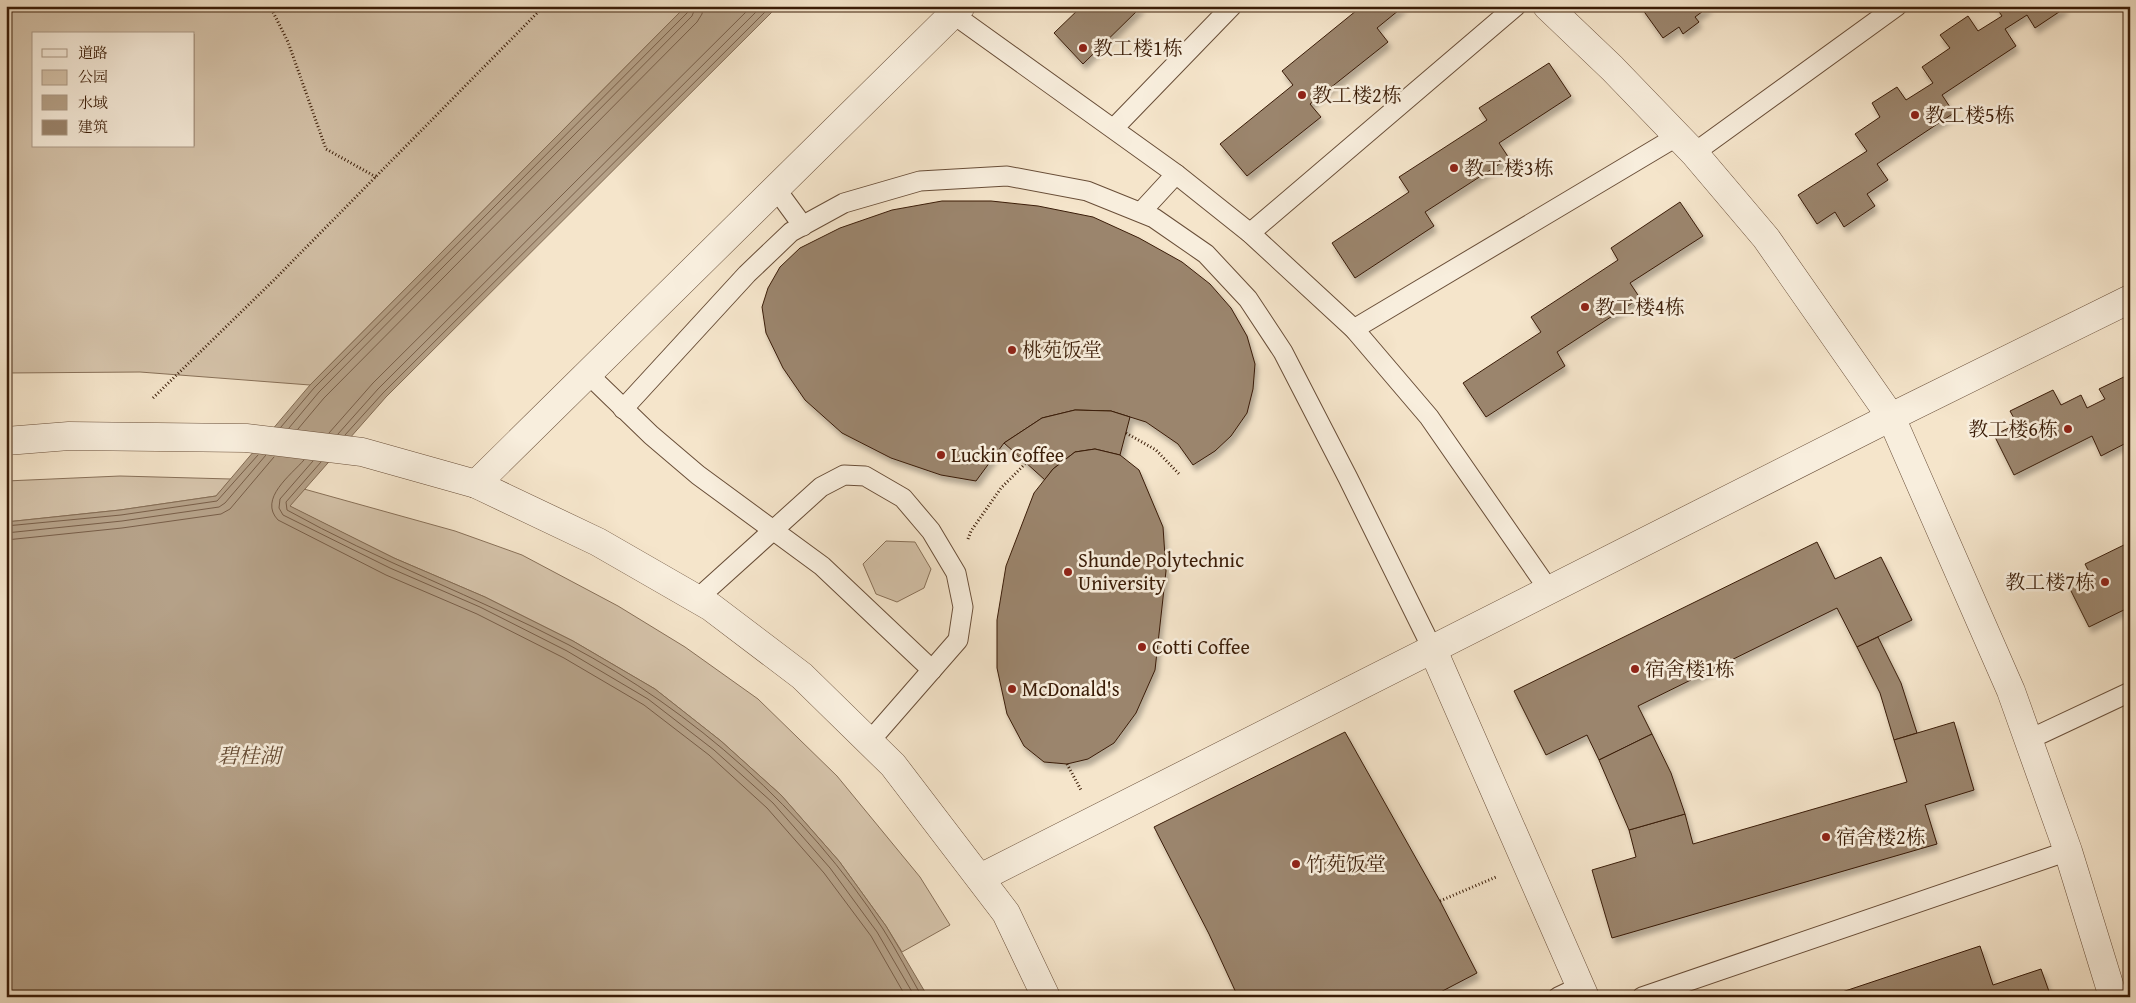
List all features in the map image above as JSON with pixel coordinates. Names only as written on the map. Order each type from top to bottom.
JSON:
[{"type":"street","points":[[1547,6],[1612,68],[1685,145],[1766,238],[1891,417],[2011,692],[2068,851],[2112,997]]},
{"type":"street","points":[[476,484],[957,10]]},
{"type":"street","points":[[980,878],[1891,417],[2130,299]]},
{"type":"street","points":[[6,440],[68,436],[246,438],[362,452],[476,484],[598,542],[711,606],[802,676],[893,765],[1006,913],[1046,997]]},
{"type":"street","points":[[1432,650],[1527,864],[1575,993]]},
{"type":"lane","points":[[1114,128],[1232,6]]},
{"type":"lane","points":[[1250,233],[1516,6]]},
{"type":"lane","points":[[1354,329],[1685,145],[1897,6]]},
{"type":"lane","points":[[957,10],[1176,174],[1250,233],[1354,329],[1429,417],[1549,590]]},
{"type":"lane","points":[[1141,212],[1176,174]]},
{"type":"lane","points":[[623,409],[747,274],[791,232],[844,203],[920,181],[1006,176],[1087,191],[1154,218],[1206,254],[1248,299],[1283,352],[1348,478],[1432,650]]},
{"type":"lane","points":[[776,189],[802,226]]},
{"type":"lane","points":[[588,374],[650,435],[698,474],[822,566],[932,670]]},
{"type":"lane","points":[[697,599],[821,487],[844,475],[865,476],[903,498],[932,531],[956,573],[963,607],[958,640],[869,742]]},
{"type":"lane","points":[[2028,740],[2130,692]]},
{"type":"lane","points":[[1642,997],[2068,851]]},
{"type":"path","points":[[270,6],[288,42],[326,149],[376,177]]},
{"type":"path","points":[[152,398],[275,279],[544,6]]},
{"type":"path","points":[[1126,433],[1156,450],[1180,475]]},
{"type":"path","points":[[956,573],[971,532],[1000,488],[1026,463]]},
{"type":"path","points":[[1440,901],[1527,864]]},
{"type":"green space","points":[[6,6],[686,6],[310,385],[140,372],[6,373]]},
{"type":"green space","points":[[120,476],[231,479],[216,496],[120,510],[6,522],[6,481]]},
{"type":"green space","points":[[304,489],[455,531],[522,555],[618,606],[685,647],[758,699],[837,776],[920,877],[950,925],[902,952],[886,926],[839,861],[781,795],[721,741],[655,689],[573,641],[485,597],[394,558],[289,506]]},
{"type":"green space","points":[[886,541],[915,542],[931,569],[924,588],[897,602],[876,594],[863,564]]},
{"type":"water","name":"碧桂湖","points":[[686,6],[778,6],[386,397],[290,506],[394,558],[485,597],[573,641],[655,689],[721,741],[781,795],[839,861],[886,926],[928,997],[6,997],[6,522],[120,510],[216,496],[310,385]]},
{"type":"building","name":"教工楼1栋","points":[[1082,6],[1142,6],[1083,64],[1054,33]]},
{"type":"building","name":"教工楼2栋","points":[[1362,6],[1404,6],[1377,28],[1388,42],[1310,104],[1321,117],[1247,176],[1220,144],[1293,85],[1282,71]]},
{"type":"building","points":[[1640,6],[1710,6],[1695,17],[1699,22],[1683,34],[1679,27],[1663,38]]},
{"type":"building","name":"教工楼5栋","points":[[1995,6],[2064,6],[2065,8],[2035,28],[2027,15],[2005,29],[2016,46],[1942,95],[1954,113],[1877,164],[1888,180],[1867,194],[1875,206],[1844,227],[1835,212],[1817,224],[1798,195],[1867,151],[1855,134],[1880,117],[1872,103],[1897,87],[1906,100],[1933,83],[1922,67],[1950,48],[1940,35],[1968,16],[1978,31],[2002,16]]},
{"type":"building","name":"教工楼3栋","points":[[1549,63],[1571,96],[1499,143],[1509,158],[1425,212],[1434,226],[1355,278],[1332,243],[1409,192],[1399,177],[1487,120],[1479,108]]},
{"type":"building","name":"桃苑饭堂","points":[[942,201],[991,201],[1038,206],[1093,217],[1139,238],[1182,262],[1210,284],[1231,308],[1247,336],[1255,364],[1253,389],[1247,413],[1231,436],[1215,451],[1193,465],[1178,444],[1146,422],[1111,411],[1075,410],[1042,418],[1004,443],[976,481],[941,475],[891,458],[842,433],[805,400],[783,368],[766,333],[762,307],[768,288],[780,267],[800,248],[840,228],[892,210]]},
{"type":"building","name":"教工楼4栋","points":[[1680,202],[1703,236],[1630,283],[1640,298],[1557,352],[1565,366],[1486,417],[1463,383],[1541,332],[1531,317],[1618,260],[1611,248]]},
{"type":"building","name":"教工楼6栋","points":[[2130,374],[2130,441],[2101,456],[2092,436],[2014,475],[1994,435],[2017,424],[2010,411],[2053,390],[2061,405],[2081,395],[2087,408],[2105,399],[2099,389]]},
{"type":"building","points":[[1075,410],[1111,411],[1130,417],[1120,455],[1095,449],[1075,452],[1053,469],[1045,480],[1004,443],[1042,418]]},
{"type":"building","points":[[1095,449],[1120,455],[1139,470],[1163,527],[1166,571],[1155,670],[1136,713],[1114,743],[1088,759],[1067,764],[1044,762],[1024,746],[1007,714],[997,668],[997,620],[1006,566],[1034,493],[1053,469],[1075,452]]},
{"type":"building","name":"宿舍楼1栋","points":[[1817,542],[1835,579],[1881,557],[1912,620],[1857,647],[1837,608],[1638,706],[1652,734],[1599,760],[1587,735],[1546,755],[1514,691]]},
{"type":"building","name":"教工楼7栋","points":[[2128,543],[2130,607],[2089,627],[2069,587],[2091,576],[2085,564]]},
{"type":"building","points":[[1878,637],[1901,683],[1917,733],[1894,740],[1880,693],[1857,647]]},
{"type":"building","name":"宿舍楼2栋","points":[[1954,722],[1974,790],[1925,805],[1937,844],[1612,938],[1592,870],[1636,857],[1629,830],[1685,814],[1693,844],[1907,782],[1894,740]]},
{"type":"building","name":"竹苑饭堂","points":[[1345,732],[1440,901],[1477,973],[1431,997],[1238,997],[1209,934],[1154,827]]},
{"type":"building","points":[[1652,734],[1671,773],[1685,814],[1629,830],[1599,760]]},
{"type":"building","points":[[1980,946],[1993,985],[2041,969],[2051,997],[1827,997]]},
{"type":"place","name":"教工楼1栋","points":[[1083,48]]},
{"type":"place","name":"教工楼2栋","points":[[1302,95]]},
{"type":"place","name":"教工楼5栋","points":[[1915,115]]},
{"type":"place","name":"教工楼3栋","points":[[1454,168]]},
{"type":"place","name":"教工楼4栋","points":[[1585,307]]},
{"type":"place","name":"桃苑饭堂","points":[[1012,350]]},
{"type":"place","name":"教工楼6栋","points":[[2068,429]]},
{"type":"place","name":"Luckin Coffee","points":[[941,455]]},
{"type":"place","name":"Shunde Polytechnic University","points":[[1068,572]]},
{"type":"place","name":"教工楼7栋","points":[[2105,582]]},
{"type":"place","name":"Cotti Coffee","points":[[1142,647]]},
{"type":"place","name":"宿舍楼1栋","points":[[1635,669]]},
{"type":"place","name":"McDonald's","points":[[1012,689]]},
{"type":"place","name":"宿舍楼2栋","points":[[1826,837]]},
{"type":"place","name":"竹苑饭堂","points":[[1296,864]]}]
